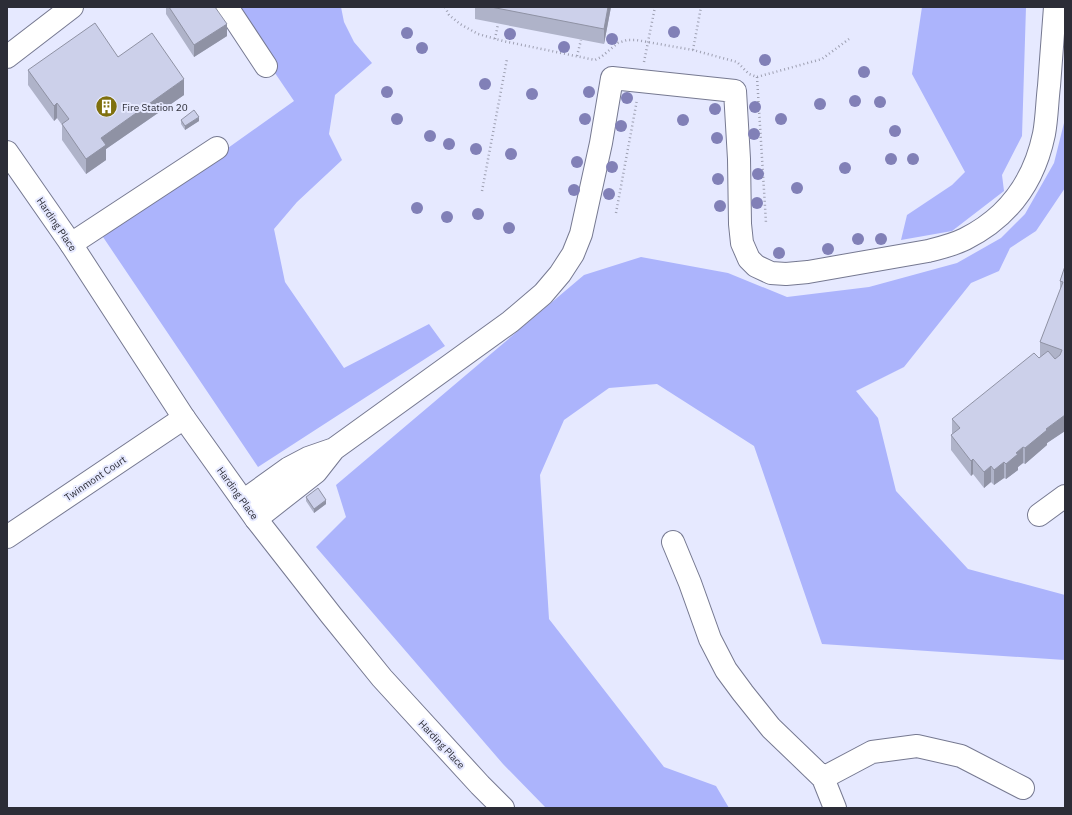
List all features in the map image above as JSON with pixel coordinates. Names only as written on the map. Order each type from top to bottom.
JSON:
[{"type":"main road","points":[[7,57],[72,7]]},
{"type":"main road","points":[[227,7],[266,66]]},
{"type":"main road","points":[[256,519],[316,472],[334,449],[510,322],[543,294],[560,274],[573,254],[581,234],[612,78],[735,91],[741,237],[744,251],[756,266],[771,273],[786,274],[808,272],[928,252],[964,240],[993,222],[1015,201],[1032,174],[1044,133],[1055,7]]},
{"type":"main road","points":[[71,244],[217,148]]},
{"type":"main road","name":"Harding Place","points":[[7,152],[71,244],[184,418],[256,519],[382,678],[480,786],[503,808]]},
{"type":"main road","name":"Twinmont Court","points":[[7,537],[184,418]]},
{"type":"main road","points":[[243,501],[289,468],[308,458],[334,449]]},
{"type":"main road","points":[[1039,515],[1065,496]]},
{"type":"main road","points":[[673,542],[690,583],[710,639],[726,670],[771,728],[823,778],[835,808]]},
{"type":"main road","points":[[823,778],[872,752],[917,746],[961,756],[1024,788]]},
{"type":"path","points":[[445,7],[449,15],[460,24],[478,34],[495,39],[595,60],[618,43],[627,40],[648,42],[693,50],[737,62],[749,74],[757,77],[822,59],[849,39]]},
{"type":"path","points":[[616,213],[654,7]]},
{"type":"path","points":[[693,50],[701,7]]},
{"type":"path","points":[[495,39],[498,24]]},
{"type":"path","points":[[577,56],[581,40]]},
{"type":"path","points":[[482,190],[507,59]]},
{"type":"path","points":[[757,77],[766,224]]},
{"type":"shaded area","points":[[230,7],[341,7],[344,22],[354,42],[372,63],[335,95],[329,134],[342,160],[297,202],[274,229],[285,282],[344,368],[429,324],[445,346],[258,467],[103,237],[294,101]]},
{"type":"shaded area","points":[[922,7],[1026,7],[1022,136],[1002,175],[1004,191],[952,231],[901,240],[907,215],[952,185],[965,172],[912,74]]},
{"type":"shaded area","points":[[1065,119],[1065,188],[1036,231],[1010,248],[999,271],[971,283],[904,367],[856,391],[878,418],[896,491],[968,569],[1065,595],[1065,660],[822,644],[754,446],[657,384],[609,388],[564,420],[540,475],[549,619],[664,767],[716,786],[729,808],[546,808],[503,764],[316,547],[346,517],[336,485],[584,275],[641,257],[728,273],[787,297],[869,287],[957,263],[1001,238],[1025,214],[1054,163]]},
{"type":"building","points":[[169,7],[215,7],[227,24],[194,45]]},
{"type":"building","points":[[491,7],[608,7],[604,29]]},
{"type":"building","name":"Fire Station 20","points":[[95,23],[118,57],[152,33],[184,79],[101,138],[106,145],[86,159],[62,124],[69,119],[57,103],[54,106],[28,70]]},
{"type":"building","points":[[194,110],[199,117],[185,126],[181,120]]},
{"type":"building","points":[[1065,266],[1065,415],[1046,429],[1047,430],[1025,448],[1023,447],[1016,453],[1018,454],[1006,464],[1004,462],[994,470],[991,466],[984,472],[973,459],[971,461],[951,435],[960,428],[952,419],[1034,353],[1039,358],[1048,351],[1055,359],[1060,355],[1062,350],[1040,342],[1063,282],[1060,281]]},
{"type":"building","points":[[318,488],[326,500],[314,509],[306,497]]},
{"type":"place","name":"Fire Station 20","points":[[106,107]]}]
